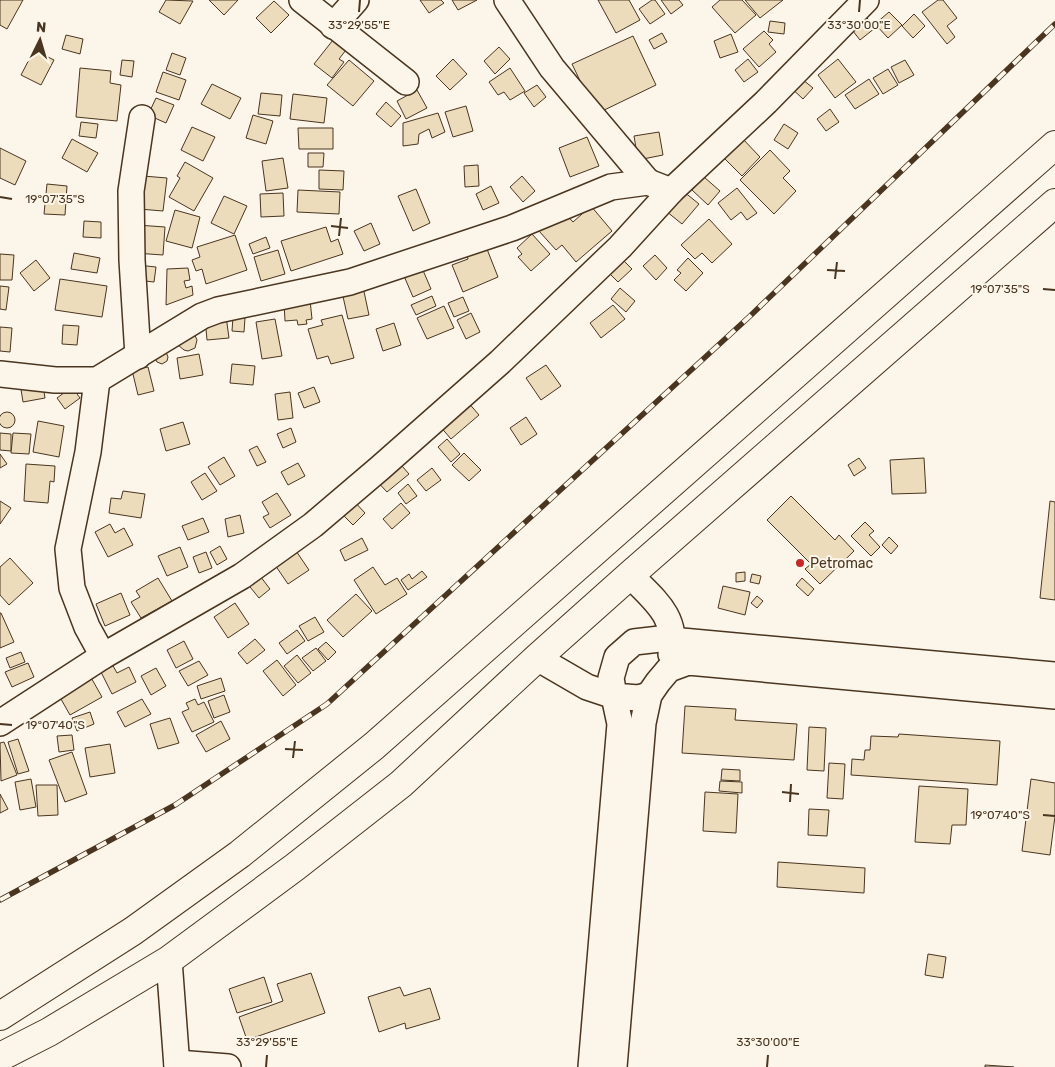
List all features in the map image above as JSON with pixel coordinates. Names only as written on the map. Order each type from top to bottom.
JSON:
[{"type":"highway","points":[[0,1016],[133,931],[240,854],[374,746],[1055,145]]},
{"type":"highway","points":[[0,1057],[48,1032],[169,960],[295,868],[401,784],[630,575],[1055,203]]},
{"type":"street","points":[[302,0],[406,82]]},
{"type":"street","points":[[333,26],[356,0]]},
{"type":"street","points":[[507,0],[552,68],[648,182]]},
{"type":"street","points":[[0,723],[103,656],[242,576],[313,525],[500,362],[620,247],[671,191],[766,102],[855,4]]},
{"type":"street","points":[[138,356],[132,260],[131,191],[142,118]]},
{"type":"street","points":[[0,374],[55,380],[97,380],[202,316],[218,310],[350,282],[512,228],[611,186],[648,182],[671,191]]},
{"type":"street","points":[[97,380],[88,452],[68,549],[72,588],[87,627],[103,656]]},
{"type":"street","points":[[614,1067],[643,723],[649,695],[669,669],[674,640],[672,626],[660,606],[630,575]]},
{"type":"street","points":[[590,1067],[620,724],[611,678],[617,656],[634,642],[660,639],[1055,675]]},
{"type":"street","points":[[537,658],[587,686],[614,696],[638,698],[649,695]]},
{"type":"street","points":[[669,669],[688,662],[1055,696]]},
{"type":"street","points":[[169,960],[177,1065],[228,1067]]},
{"type":"building","points":[[0,0],[23,0],[7,29],[0,25]]},
{"type":"building","points":[[166,0],[193,1],[180,24],[159,12]]},
{"type":"building","points":[[209,0],[238,0],[224,15]]},
{"type":"building","points":[[420,0],[441,0],[444,3],[429,13]]},
{"type":"building","points":[[452,0],[477,0],[458,10]]},
{"type":"building","points":[[598,0],[629,0],[640,20],[616,33]]},
{"type":"building","points":[[655,0],[665,14],[650,24],[639,9]]},
{"type":"building","points":[[661,0],[679,0],[683,5],[671,14]]},
{"type":"building","points":[[720,0],[742,0],[756,15],[735,33],[712,7]]},
{"type":"building","points":[[745,0],[783,0],[760,18]]},
{"type":"building","points":[[938,0],[943,0],[957,18],[947,26],[955,37],[947,44],[922,12]]},
{"type":"building","points":[[274,1],[289,15],[271,33],[256,18]]},
{"type":"building","points":[[860,9],[875,28],[860,40],[845,21]]},
{"type":"building","points":[[889,12],[902,25],[888,38],[875,24]]},
{"type":"building","points":[[914,14],[925,26],[913,38],[902,26]]},
{"type":"building","points":[[770,21],[785,23],[784,34],[768,32]]},
{"type":"building","points":[[764,31],[773,40],[769,44],[776,52],[759,67],[743,49]]},
{"type":"building","points":[[662,33],[667,42],[654,49],[649,40]]},
{"type":"building","points":[[731,34],[738,52],[720,58],[714,41]]},
{"type":"building","points":[[66,35],[83,39],[80,54],[62,49]]},
{"type":"building","points":[[633,36],[656,85],[596,114],[572,64]]},
{"type":"building","points":[[333,40],[346,50],[339,59],[344,62],[332,78],[314,64]]},
{"type":"building","points":[[499,47],[510,59],[495,74],[484,61]]},
{"type":"building","points":[[34,50],[54,60],[41,85],[21,75]]},
{"type":"building","points":[[172,53],[186,58],[180,75],[166,70]]},
{"type":"building","points":[[453,59],[467,74],[450,90],[436,76]]},
{"type":"building","points":[[748,59],[758,72],[744,82],[735,70]]},
{"type":"building","points":[[838,59],[856,82],[835,98],[818,75]]},
{"type":"building","points":[[122,60],[134,61],[132,77],[120,75]]},
{"type":"building","points":[[349,60],[374,81],[353,106],[327,85]]},
{"type":"building","points":[[905,60],[914,75],[899,83],[891,67]]},
{"type":"building","points":[[80,68],[111,71],[110,83],[121,85],[117,121],[76,117]]},
{"type":"building","points":[[510,68],[525,91],[510,100],[504,92],[498,95],[489,82]]},
{"type":"building","points":[[888,69],[898,85],[883,94],[873,78]]},
{"type":"building","points":[[163,72],[186,80],[179,100],[156,92]]},
{"type":"building","points":[[797,75],[813,88],[803,99],[788,85]]},
{"type":"building","points":[[869,79],[879,94],[855,109],[845,95]]},
{"type":"building","points":[[212,84],[241,98],[230,119],[201,104]]},
{"type":"building","points":[[537,85],[546,97],[534,107],[524,93]]},
{"type":"building","points":[[417,90],[427,108],[406,119],[397,101]]},
{"type":"building","points":[[261,93],[282,95],[280,116],[258,114]]},
{"type":"building","points":[[293,94],[327,98],[324,123],[290,119]]},
{"type":"building","points":[[156,98],[174,105],[166,123],[148,115]]},
{"type":"building","points":[[386,102],[401,116],[391,127],[376,114]]},
{"type":"building","points":[[466,106],[473,131],[453,137],[445,112]]},
{"type":"building","points":[[830,109],[839,122],[826,131],[817,119]]},
{"type":"building","points":[[438,113],[445,132],[432,138],[429,129],[419,134],[418,144],[403,146],[403,123]]},
{"type":"building","points":[[253,115],[273,121],[266,144],[246,138]]},
{"type":"building","points":[[81,122],[98,124],[96,138],[79,136]]},
{"type":"building","points":[[784,124],[798,133],[788,149],[774,140]]},
{"type":"building","points":[[192,127],[215,137],[203,161],[181,150]]},
{"type":"building","points":[[298,128],[333,128],[333,149],[299,149]]},
{"type":"building","points":[[659,132],[663,155],[638,160],[634,136]]},
{"type":"building","points":[[587,137],[599,166],[570,177],[559,148]]},
{"type":"building","points":[[741,137],[760,157],[742,176],[717,151]]},
{"type":"building","points":[[72,139],[98,153],[87,172],[62,158]]},
{"type":"building","points":[[0,148],[26,161],[15,185],[0,178]]},
{"type":"building","points":[[770,150],[790,171],[783,178],[796,191],[774,214],[740,180]]},
{"type":"building","points":[[308,153],[324,153],[323,167],[308,167]]},
{"type":"building","points":[[283,158],[288,188],[266,191],[262,161]]},
{"type":"building","points":[[185,162],[213,178],[194,211],[169,197],[180,178],[177,176]]},
{"type":"building","points":[[478,165],[479,186],[465,187],[464,166]]},
{"type":"building","points":[[319,170],[344,171],[343,190],[319,189]]},
{"type":"building","points":[[143,176],[167,178],[163,211],[139,209]]},
{"type":"building","points":[[522,176],[535,191],[523,202],[510,187]]},
{"type":"building","points":[[704,177],[720,191],[708,205],[692,190]]},
{"type":"building","points":[[47,184],[67,186],[65,215],[44,214]]},
{"type":"building","points":[[491,186],[499,203],[483,210],[476,194]]},
{"type":"building","points":[[737,188],[757,213],[747,220],[741,212],[731,220],[718,203]]},
{"type":"building","points":[[416,189],[430,223],[413,231],[398,196]]},
{"type":"building","points":[[298,190],[340,192],[339,214],[297,212]]},
{"type":"building","points":[[683,191],[699,204],[682,224],[666,211]]},
{"type":"building","points":[[283,193],[284,216],[261,217],[260,194]]},
{"type":"building","points":[[224,196],[247,206],[234,234],[211,223]]},
{"type":"building","points":[[591,206],[612,231],[576,262],[562,245],[556,250],[539,231],[563,211],[573,222]]},
{"type":"building","points":[[175,210],[200,217],[192,248],[166,241]]},
{"type":"building","points":[[709,219],[732,244],[712,263],[702,253],[695,259],[681,245]]},
{"type":"building","points":[[84,221],[101,222],[101,238],[83,237]]},
{"type":"building","points":[[371,223],[380,244],[364,251],[354,231]]},
{"type":"building","points":[[137,225],[165,227],[163,255],[135,253]]},
{"type":"building","points":[[326,227],[331,242],[338,239],[343,254],[291,271],[281,241]]},
{"type":"building","points":[[532,234],[550,254],[531,271],[518,257],[522,254],[517,248]]},
{"type":"building","points":[[235,235],[247,270],[206,284],[202,269],[196,271],[192,260],[200,257],[197,247]]},
{"type":"building","points":[[266,237],[270,248],[253,254],[249,244]]},
{"type":"building","points":[[485,244],[498,277],[463,292],[452,265],[468,259],[466,252]]},
{"type":"building","points":[[278,250],[285,274],[261,281],[254,257]]},
{"type":"building","points":[[615,252],[632,269],[618,282],[601,265]]},
{"type":"building","points":[[74,253],[100,258],[97,273],[71,269]]},
{"type":"building","points":[[0,254],[14,255],[12,280],[0,280]]},
{"type":"building","points":[[655,255],[667,268],[656,280],[643,266]]},
{"type":"building","points":[[688,258],[703,273],[686,291],[674,280],[681,273],[677,270]]},
{"type":"building","points":[[36,260],[50,278],[34,291],[20,273]]},
{"type":"building","points":[[419,261],[431,289],[413,297],[401,269]]},
{"type":"building","points":[[137,265],[156,267],[154,282],[136,280]]},
{"type":"building","points":[[188,268],[190,280],[184,281],[186,288],[192,286],[193,295],[166,305],[167,269]]},
{"type":"building","points":[[60,279],[107,286],[102,317],[55,310]]},
{"type":"building","points":[[0,286],[9,287],[6,310],[0,309]]},
{"type":"building","points":[[363,287],[369,315],[348,319],[342,292]]},
{"type":"building","points":[[620,288],[635,301],[626,312],[611,299]]},
{"type":"building","points":[[432,296],[436,306],[416,315],[411,305]]},
{"type":"building","points":[[463,297],[469,311],[454,317],[448,303]]},
{"type":"building","points":[[310,300],[312,319],[306,320],[307,324],[298,325],[297,320],[285,321],[284,302]]},
{"type":"building","points":[[613,305],[625,319],[601,338],[590,323]]},
{"type":"building","points":[[444,306],[454,328],[427,339],[417,318]]},
{"type":"building","points":[[471,313],[480,332],[466,339],[457,320]]},
{"type":"building","points":[[342,315],[354,358],[331,364],[328,356],[317,359],[308,329],[323,325],[321,320]]},
{"type":"building","points":[[226,316],[229,338],[207,340],[205,318]]},
{"type":"building","points":[[233,317],[245,318],[244,332],[232,331]]},
{"type":"building","points":[[275,319],[282,356],[262,359],[256,322]]},
{"type":"building","points":[[394,323],[401,345],[383,351],[376,329]]},
{"type":"building","points":[[63,325],[79,326],[77,345],[62,344]]},
{"type":"building","points":[[0,327],[12,328],[10,352],[0,351]]},
{"type":"building","points":[[194,333],[197,340],[195,348],[188,351],[178,345]]},
{"type":"building","points":[[166,352],[167,361],[162,364],[157,362],[155,358]]},
{"type":"building","points":[[199,354],[203,375],[180,379],[177,358]]},
{"type":"building","points":[[232,364],[255,366],[253,385],[230,383]]},
{"type":"building","points":[[546,365],[561,386],[541,400],[526,378]]},
{"type":"building","points":[[148,367],[154,391],[138,395],[132,370]]},
{"type":"building","points":[[42,379],[45,398],[23,402],[20,383]]},
{"type":"building","points":[[72,387],[80,398],[65,409],[57,398]]},
{"type":"building","points":[[314,387],[320,402],[304,408],[298,393]]},
{"type":"building","points":[[290,392],[293,418],[278,420],[275,394]]},
{"type":"building","points":[[467,401],[479,415],[451,439],[439,425]]},
{"type":"building","points":[[7,412],[13,414],[15,420],[13,426],[7,428],[1,426],[-1,420],[1,414]]},
{"type":"building","points":[[526,417],[537,434],[521,445],[510,428]]},
{"type":"building","points":[[38,421],[64,426],[59,457],[33,452]]},
{"type":"building","points":[[183,422],[190,444],[166,451],[160,429]]},
{"type":"building","points":[[291,428],[296,442],[283,448],[277,434]]},
{"type":"building","points":[[0,433],[11,434],[11,451],[0,450]]},
{"type":"building","points":[[13,433],[31,434],[29,454],[11,453]]},
{"type":"building","points":[[447,439],[460,454],[451,462],[438,447]]},
{"type":"building","points":[[257,446],[266,462],[257,466],[249,450]]},
{"type":"building","points":[[464,453],[481,470],[469,481],[452,465]]},
{"type":"building","points":[[0,454],[7,464],[0,468]]},
{"type":"building","points":[[224,457],[235,476],[220,485],[208,467]]},
{"type":"building","points":[[859,458],[866,468],[854,476],[848,465]]},
{"type":"building","points":[[924,458],[926,493],[892,494],[890,460]]},
{"type":"building","points":[[396,459],[409,474],[387,492],[374,478]]},
{"type":"building","points":[[298,463],[305,476],[288,485],[281,472]]},
{"type":"building","points":[[26,464],[55,466],[54,482],[50,481],[48,503],[24,501]]},
{"type":"building","points":[[432,468],[441,480],[426,491],[417,480]]},
{"type":"building","points":[[205,473],[217,491],[202,500],[191,482]]},
{"type":"building","points":[[408,484],[417,496],[406,504],[398,493]]},
{"type":"building","points":[[123,491],[145,494],[141,518],[109,513],[111,498],[121,499]]},
{"type":"building","points":[[277,493],[291,515],[270,528],[263,517],[269,514],[262,502]]},
{"type":"building","points":[[791,496],[835,540],[839,535],[854,551],[820,584],[805,569],[811,564],[767,520]]},
{"type":"building","points":[[353,500],[365,513],[353,525],[341,513]]},
{"type":"building","points":[[0,501],[11,508],[0,524]]},
{"type":"building","points":[[1050,501],[1055,502],[1055,600],[1040,598]]},
{"type":"building","points":[[401,503],[410,513],[392,529],[383,519]]},
{"type":"building","points":[[240,515],[244,533],[228,537],[225,519]]},
{"type":"building","points":[[203,518],[209,532],[188,540],[182,526]]},
{"type":"building","points":[[865,522],[874,531],[869,535],[880,547],[871,556],[851,536]]},
{"type":"building","points":[[110,524],[115,533],[124,528],[133,545],[108,557],[95,532]]},
{"type":"building","points":[[889,537],[898,546],[891,554],[882,545]]},
{"type":"building","points":[[362,538],[368,550],[345,561],[340,550]]},
{"type":"building","points":[[220,546],[227,559],[217,565],[210,552]]},
{"type":"building","points":[[180,547],[188,567],[167,576],[158,556]]},
{"type":"building","points":[[294,548],[309,570],[288,584],[273,562]]},
{"type":"building","points":[[206,552],[212,568],[199,573],[193,557]]},
{"type":"building","points":[[10,558],[33,583],[9,605],[0,595],[0,567]]},
{"type":"building","points":[[373,567],[385,585],[397,578],[407,594],[376,614],[354,580]]},
{"type":"building","points":[[422,571],[427,577],[408,590],[401,580],[409,574],[412,579]]},
{"type":"building","points":[[257,572],[270,589],[259,598],[246,582]]},
{"type":"building","points":[[745,572],[745,581],[736,582],[736,573]]},
{"type":"building","points":[[752,574],[761,576],[759,584],[750,582]]},
{"type":"building","points":[[158,578],[172,601],[141,618],[131,602],[140,597],[136,591]]},
{"type":"building","points":[[802,578],[814,589],[808,596],[796,585]]},
{"type":"building","points":[[723,586],[750,592],[745,615],[718,608]]},
{"type":"building","points":[[121,593],[130,615],[105,626],[96,604]]},
{"type":"building","points":[[356,594],[372,611],[343,637],[327,620]]},
{"type":"building","points":[[757,596],[763,601],[757,608],[751,603]]},
{"type":"building","points":[[235,603],[249,624],[228,638],[214,617]]},
{"type":"building","points":[[0,613],[14,642],[0,648]]},
{"type":"building","points":[[315,617],[324,632],[308,641],[299,626]]},
{"type":"building","points":[[297,630],[305,641],[287,654],[279,643]]},
{"type":"building","points":[[255,639],[265,650],[247,664],[238,653]]},
{"type":"building","points":[[184,641],[193,659],[176,668],[167,650]]},
{"type":"building","points":[[326,642],[336,652],[328,660],[318,649]]},
{"type":"building","points":[[316,648],[326,661],[313,671],[302,658]]},
{"type":"building","points":[[21,652],[25,662],[10,668],[6,658]]},
{"type":"building","points":[[297,655],[311,673],[298,683],[284,666]]},
{"type":"building","points":[[277,660],[296,685],[283,696],[263,671]]},
{"type":"building","points":[[199,661],[208,675],[188,686],[179,671]]},
{"type":"building","points":[[28,663],[34,677],[12,687],[5,672]]},
{"type":"building","points":[[112,664],[117,673],[129,667],[136,682],[112,694],[100,670]]},
{"type":"building","points":[[156,668],[166,686],[151,695],[141,676]]},
{"type":"building","points":[[89,674],[102,697],[70,715],[57,692]]},
{"type":"building","points":[[221,678],[225,691],[201,699],[197,686]]},
{"type":"building","points":[[224,695],[230,712],[214,718],[208,701]]},
{"type":"building","points":[[142,699],[151,714],[125,727],[117,712]]},
{"type":"building","points":[[195,699],[198,705],[204,702],[214,722],[192,732],[182,712],[189,709],[186,703]]},
{"type":"building","points":[[685,706],[736,709],[735,720],[797,724],[794,760],[682,753]]},
{"type":"building","points":[[90,712],[94,724],[77,731],[72,718]]},
{"type":"building","points":[[170,718],[179,743],[158,749],[150,724]]},
{"type":"building","points":[[221,721],[230,739],[206,752],[196,735]]},
{"type":"building","points":[[809,727],[826,728],[824,771],[807,770]]},
{"type":"building","points":[[899,734],[1000,741],[997,785],[851,775],[852,759],[864,760],[865,750],[870,750],[871,736],[898,737]]},
{"type":"building","points":[[72,735],[74,750],[59,752],[57,736]]},
{"type":"building","points":[[18,739],[29,771],[18,774],[8,742]]},
{"type":"building","points":[[4,742],[17,775],[1,781],[0,743]]},
{"type":"building","points":[[110,744],[115,773],[90,777],[85,748]]},
{"type":"building","points":[[72,752],[87,794],[65,802],[49,760]]},
{"type":"building","points":[[829,763],[845,764],[843,799],[827,798]]},
{"type":"building","points":[[722,769],[740,770],[740,781],[721,780]]},
{"type":"building","points":[[31,779],[36,807],[20,810],[15,782]]},
{"type":"building","points":[[1031,779],[1055,783],[1055,816],[1050,855],[1022,851]]},
{"type":"building","points":[[720,781],[742,782],[742,793],[719,791]]},
{"type":"building","points":[[36,785],[57,785],[58,815],[38,816]]},
{"type":"building","points":[[919,786],[968,789],[966,825],[952,825],[950,844],[915,842]]},
{"type":"building","points":[[705,792],[738,794],[736,833],[703,831]]},
{"type":"building","points":[[0,794],[8,809],[0,813]]},
{"type":"building","points":[[809,809],[829,810],[827,836],[808,835]]},
{"type":"building","points":[[778,862],[865,868],[864,893],[777,887]]},
{"type":"building","points":[[928,954],[946,957],[943,978],[925,975]]},
{"type":"building","points":[[311,973],[325,1013],[247,1040],[239,1017],[283,1001],[277,984]]},
{"type":"building","points":[[264,977],[272,1002],[237,1013],[229,989]]},
{"type":"building","points":[[400,987],[404,996],[430,988],[440,1019],[406,1029],[405,1023],[379,1032],[368,997]]},
{"type":"building","points":[[985,1065],[1014,1067],[985,1067]]},
{"type":"railway","points":[[0,900],[175,805],[327,704],[749,317],[1055,24]]},
{"type":"place","name":"Petromac","points":[[800,563]]}]
